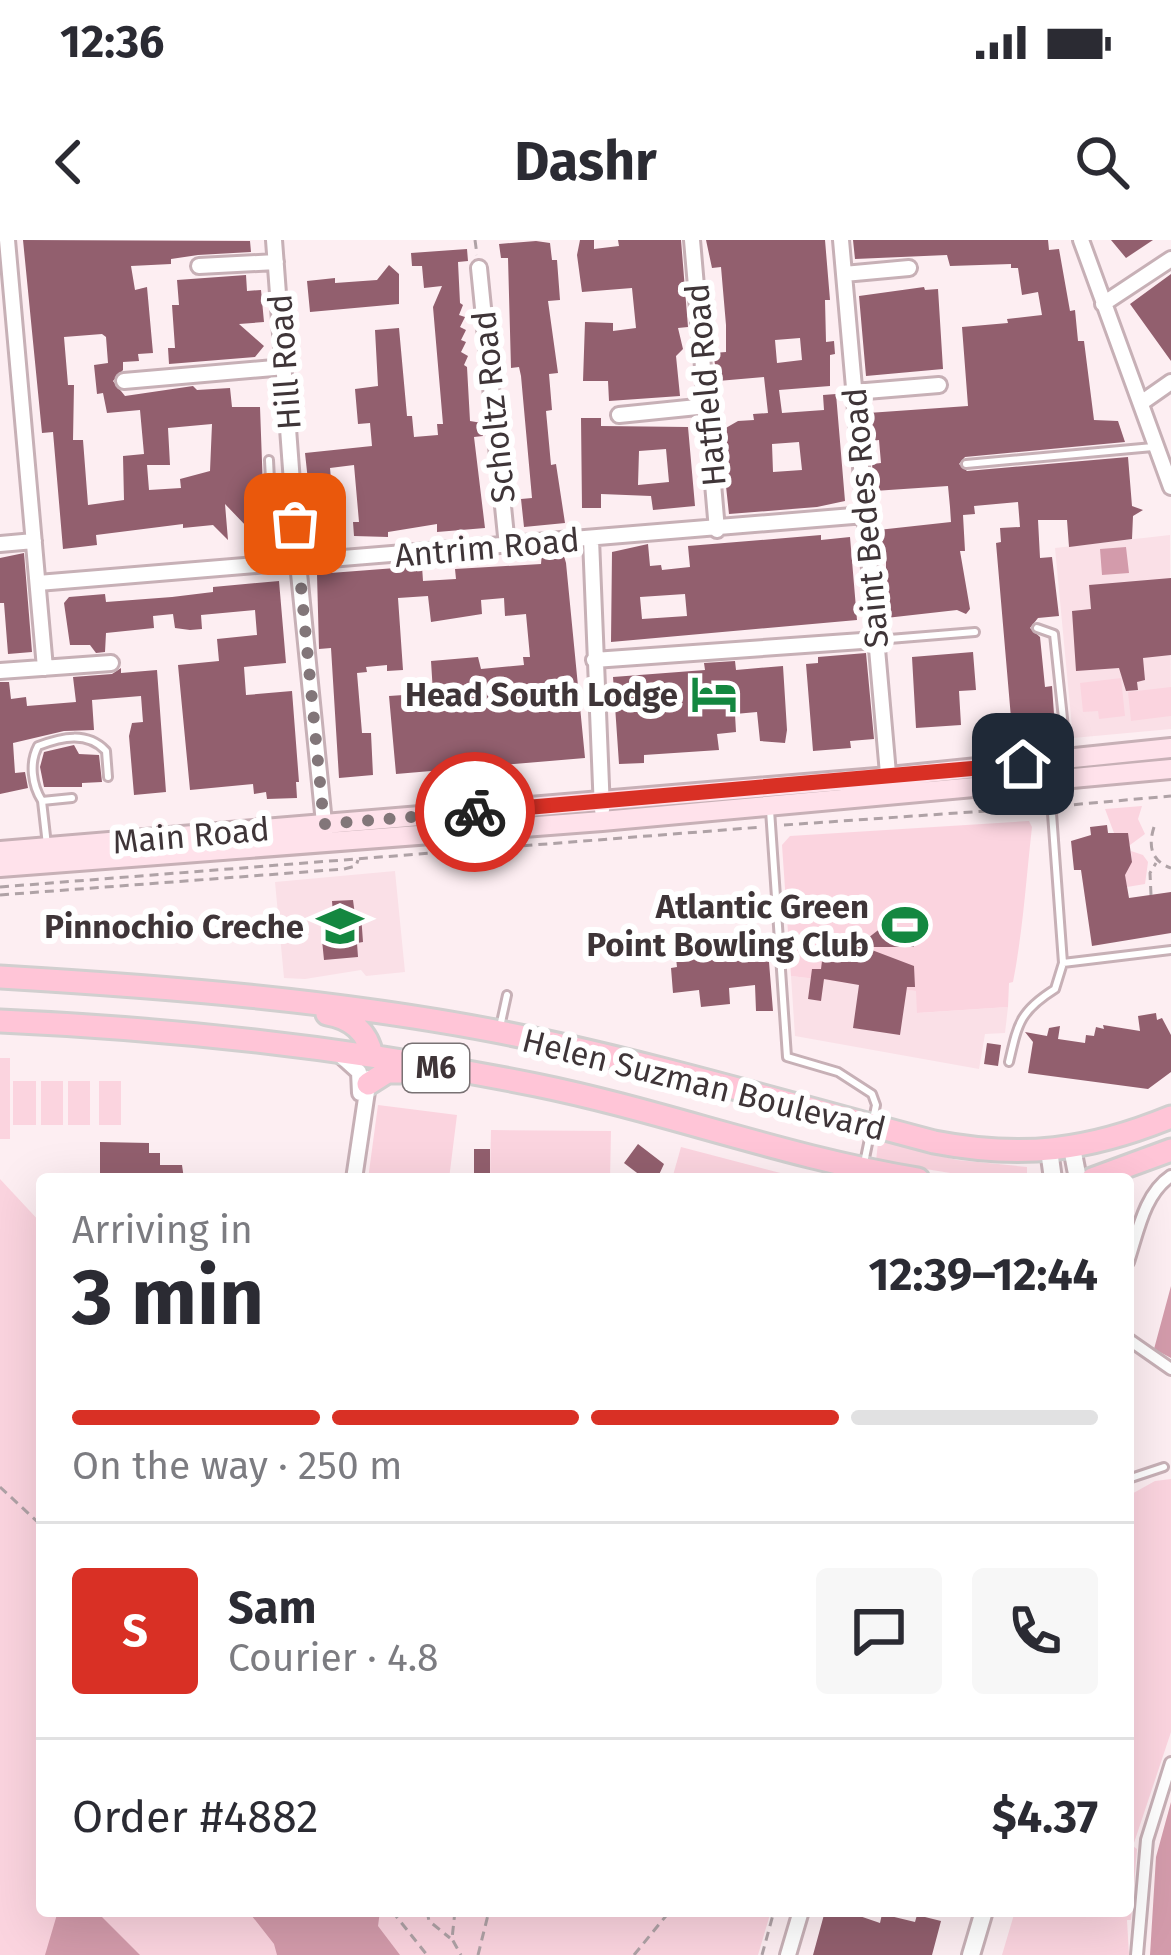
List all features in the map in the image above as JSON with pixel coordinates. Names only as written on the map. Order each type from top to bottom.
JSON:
[{"type":"main road","name":"Main Road","points":[[602,811],[771,816],[890,786],[1171,748]]},
{"type":"main road","name":"Main Road","points":[[0,867],[325,833],[890,786],[1050,782],[1171,769]]},
{"type":"main road","name":"Main Road","points":[[0,851],[325,833]]},
{"type":"main road","name":"Helen Suzman Boulevard","points":[[0,977],[308,1002],[499,1032],[651,1065],[975,1150],[1060,1149]]},
{"type":"main road","points":[[142,986],[338,1016],[368,1039],[372,1056]]},
{"type":"main road","name":"Helen Suzman Boulevard","points":[[0,1021],[199,1035],[372,1056],[535,1085],[885,1173]]},
{"type":"main road","points":[[368,1084],[396,1071],[486,1085],[535,1085]]},
{"type":"main road","name":"M6","points":[[1060,1149],[1132,1132],[1171,1117]]},
{"type":"main road","points":[[1108,1173],[1171,1150]]},
{"type":"street","points":[[7,240],[45,668]]},
{"type":"street","name":"Hill Road","points":[[274,240],[298,562],[325,833]]},
{"type":"street","name":"Hatfield Road","points":[[692,240],[717,530]]},
{"type":"street","name":"Saint Bedes Road","points":[[841,240],[890,786]]},
{"type":"street","points":[[1081,240],[1171,487]]},
{"type":"street","points":[[1103,304],[1171,259]]},
{"type":"street","points":[[199,266],[276,262]]},
{"type":"street","name":"Scholtz Road","points":[[479,268],[507,546]]},
{"type":"street","points":[[844,274],[909,268]]},
{"type":"street","points":[[124,381],[285,367]]},
{"type":"street","points":[[1141,403],[1171,382]]},
{"type":"street","points":[[854,392],[939,386]]},
{"type":"street","points":[[619,415],[707,406]]},
{"type":"street","name":"Antrim Road","points":[[38,584],[865,515]]},
{"type":"street","points":[[590,539],[602,811]]},
{"type":"street","points":[[0,544],[34,541]]},
{"type":"street","points":[[594,660],[876,640]]},
{"type":"street","points":[[0,671],[111,663]]},
{"type":"street","points":[[335,1050],[359,1072],[361,1116]]},
{"type":"street","points":[[355,1173],[372,1056]]},
{"type":"street","points":[[1054,1173],[1060,1149]]},
{"type":"street","points":[[1060,1149],[1074,1173]]},
{"type":"street","points":[[1134,1244],[1156,1187],[1171,1176]]},
{"type":"street","points":[[1134,1343],[1171,1369]]},
{"type":"street","points":[[1137,1955],[1147,1840],[1171,1763]]},
{"type":"street","points":[[788,1955],[799,1917]]},
{"type":"street","points":[[971,1955],[982,1917]]},
{"type":"lane","points":[[966,464],[1157,447]]},
{"type":"lane","points":[[268,460],[274,565]]},
{"type":"lane","points":[[1037,628],[1054,634],[1067,759]]},
{"type":"lane","points":[[876,640],[975,632]]},
{"type":"lane","points":[[47,847],[32,758],[38,746],[83,736],[95,740],[106,751],[108,777]]},
{"type":"lane","points":[[1009,1062],[1019,1020],[1030,1004],[1055,989],[1063,963],[1050,782]]},
{"type":"lane","points":[[42,801],[72,798]]},
{"type":"lane","points":[[771,816],[787,1057],[857,1081],[872,1094],[876,1105],[863,1169]]},
{"type":"lane","points":[[1063,963],[1171,950]]},
{"type":"lane","points":[[499,1032],[506,995]]},
{"type":"lane","points":[[1134,1477],[1163,1468]]},
{"type":"path","points":[[0,887],[358,859],[771,816],[1052,806],[1171,796]]},
{"type":"path","points":[[1154,827],[1151,851],[1157,861],[1171,868]]},
{"type":"path","points":[[0,895],[353,868],[358,859]]},
{"type":"path","points":[[1151,895],[1150,873],[1157,861]]},
{"type":"path","points":[[0,1486],[36,1520]]},
{"type":"path","points":[[397,1917],[427,1955]]},
{"type":"path","points":[[428,1917],[452,1939],[461,1955]]},
{"type":"path","points":[[452,1939],[454,1917]]},
{"type":"path","points":[[478,1955],[488,1917]]},
{"type":"path","points":[[634,1955],[665,1917]]},
{"type":"path","points":[[762,1955],[772,1917]]},
{"type":"shaded area","points":[[1170,535],[1171,729],[1073,738],[1055,548]]},
{"type":"shaded area","points":[[1126,547],[1129,573],[1102,575],[1100,549]]},
{"type":"shaded area","points":[[1121,678],[1125,716],[1099,719],[1098,711],[1083,712],[1080,683]]},
{"type":"shaded area","points":[[1171,687],[1171,716],[1131,721],[1128,692]]},
{"type":"shaded area","points":[[1142,806],[1138,819],[1145,834],[1130,845],[1114,833],[1105,809]]},
{"type":"shaded area","name":"Atlantic Green Point Bowling Club","points":[[1029,821],[1024,905],[1008,1007],[917,1013],[916,991],[791,976],[782,845],[790,836]]},
{"type":"shaded area","points":[[1131,851],[1148,862],[1145,884],[1127,887],[1122,864],[1132,862]]},
{"type":"shaded area","name":"Pinnochio Creche","points":[[395,871],[405,972],[366,976],[361,970],[284,978],[275,882]]},
{"type":"shaded area","points":[[791,976],[917,991],[918,1013],[1008,1007],[1005,1033],[985,1034],[979,1069],[795,1036]]},
{"type":"shaded area","points":[[0,1058],[10,1058],[10,1139],[0,1139]]},
{"type":"shaded area","points":[[13,1081],[36,1081],[36,1125],[13,1125]]},
{"type":"shaded area","points":[[41,1081],[63,1081],[63,1125],[41,1125]]},
{"type":"shaded area","points":[[68,1081],[90,1081],[90,1125],[68,1125]]},
{"type":"shaded area","points":[[99,1081],[121,1081],[121,1125],[99,1125]]},
{"type":"shaded area","points":[[378,1105],[457,1115],[450,1173],[369,1173]]},
{"type":"shaded area","points":[[491,1130],[611,1131],[610,1173],[490,1173]]},
{"type":"shaded area","points":[[878,1143],[957,1160],[1027,1167],[1027,1173],[950,1173],[876,1161]]},
{"type":"shaded area","points":[[681,1147],[781,1173],[674,1173]]},
{"type":"shaded area","points":[[0,1179],[36,1218],[36,1917],[769,1917],[758,1955],[0,1955]]},
{"type":"shaded area","points":[[1171,1286],[1171,1358],[1154,1349]]},
{"type":"shaded area","points":[[1171,1479],[1171,1732],[1134,1843],[1134,1493],[1155,1481]]},
{"type":"shaded area","points":[[1171,1802],[1171,1955],[1150,1955],[1156,1857]]},
{"type":"shaded area","points":[[56,1917],[102,1917],[140,1955],[45,1955]]},
{"type":"shaded area","points":[[253,1917],[379,1917],[378,1926],[400,1955],[277,1955]]},
{"type":"shaded area","points":[[1013,1917],[1131,1917],[1127,1920],[1129,1955],[1002,1955]]},
{"type":"building","points":[[23,240],[250,241],[251,252],[131,266],[135,290],[147,287],[153,353],[138,354],[139,361],[123,362],[123,370],[113,381],[125,396],[193,386],[197,390],[230,388],[232,407],[260,407],[264,517],[252,518],[248,528],[225,504],[228,540],[213,525],[183,528],[183,524],[96,535],[97,545],[63,549],[53,432],[42,433]],"holes":[[[102,334],[108,363],[94,365],[97,394],[103,393],[107,413],[140,410],[144,454],[123,456],[124,500],[88,505],[83,440],[73,440],[74,385],[68,385],[64,337]],[[212,424],[210,471],[180,479],[181,488],[149,490],[147,465],[170,465],[168,428]]]},
{"type":"building","points":[[580,240],[594,240],[594,249],[619,246],[618,240],[681,240],[688,327],[678,328],[683,349],[676,356],[680,396],[609,401],[608,381],[583,381],[585,322],[613,323],[613,331],[636,328],[632,288],[582,292]]},
{"type":"building","points":[[706,240],[825,240],[830,300],[825,300],[826,342],[834,341],[835,354],[830,355],[830,386],[779,390],[782,413],[824,410],[823,395],[836,394],[845,501],[729,514],[721,440],[725,440],[724,429],[738,421],[754,420],[753,414],[768,413],[764,377],[718,381],[713,353],[726,352],[726,325],[721,267],[712,268]],"holes":[[[800,338],[802,360],[777,363],[775,340]],[[799,442],[802,470],[773,472],[772,444]]]},
{"type":"building","points":[[853,240],[1048,240],[1049,250],[1059,249],[1078,341],[1084,341],[1094,420],[1118,421],[1125,442],[965,457],[959,464],[967,471],[1128,457],[1132,506],[1143,510],[1133,516],[1132,539],[1069,547],[1067,520],[1038,520],[1040,558],[1052,557],[1059,616],[1038,618],[1030,628],[1040,637],[1045,687],[1052,686],[1054,714],[1011,718],[996,543],[1001,542],[1000,528],[1020,527],[1018,502],[974,506],[975,514],[963,515],[965,551],[960,551],[970,609],[966,614],[957,610],[886,618],[886,558],[880,558],[878,530],[951,522],[950,507],[948,486],[874,491],[872,464],[881,463],[879,440],[870,441],[868,413],[968,406],[962,327],[1042,315],[1038,292],[1022,295],[1018,268],[1011,264],[950,266],[947,255],[855,259]]},
{"type":"building","points":[[1111,240],[1153,240],[1126,258]]},
{"type":"building","points":[[550,243],[552,260],[557,260],[560,300],[548,301],[558,373],[549,374],[552,410],[546,411],[551,465],[556,464],[565,523],[524,527],[521,499],[532,498],[521,376],[519,367],[511,368],[508,258],[501,258],[499,244]]},
{"type":"building","points":[[467,249],[468,261],[458,262],[463,305],[459,315],[465,317],[460,327],[466,330],[461,352],[468,356],[464,365],[470,421],[482,423],[483,436],[474,437],[485,528],[437,532],[437,524],[388,532],[388,537],[354,536],[353,522],[359,522],[354,465],[330,468],[336,534],[314,536],[305,453],[372,446],[370,423],[358,424],[355,389],[378,386],[375,330],[399,328],[407,416],[412,416],[414,437],[438,435],[437,424],[443,424],[433,307],[442,286],[424,288],[422,266],[412,266],[411,253]]},
{"type":"building","points":[[389,265],[399,274],[399,304],[310,312],[307,281],[377,280]]},
{"type":"building","points":[[1171,274],[1171,361],[1130,304]]},
{"type":"building","points":[[246,275],[247,291],[261,290],[264,322],[239,324],[264,346],[255,357],[169,364],[168,348],[175,348],[172,305],[179,305],[177,280]]},
{"type":"building","points":[[938,289],[943,369],[866,376],[859,296]]},
{"type":"building","points":[[581,418],[601,418],[601,426],[688,427],[695,506],[653,510],[651,496],[601,494],[601,508],[582,508]],"holes":[[[666,449],[669,482],[638,485],[639,451]]]},
{"type":"building","points":[[821,535],[821,540],[850,537],[857,620],[611,642],[612,552],[648,544],[650,566],[661,565],[662,570],[690,567],[688,546]],"holes":[[[685,594],[687,616],[642,619],[640,597]]]},
{"type":"building","points":[[557,552],[566,563],[585,758],[396,774],[389,696],[433,693],[431,661],[478,657],[481,669],[524,665],[523,657],[530,657],[526,614],[505,616],[504,598],[481,600],[482,614],[431,622],[428,596],[398,598],[403,670],[387,671],[387,665],[357,673],[362,733],[371,733],[373,775],[339,778],[331,648],[319,649],[317,574],[422,566],[423,581],[456,579],[455,569],[541,564],[542,553]]},
{"type":"building","points":[[24,553],[32,652],[8,654],[4,603],[0,603],[0,558]]},
{"type":"building","points":[[1171,578],[1171,655],[1143,658],[1145,680],[1137,682],[1138,690],[1126,691],[1119,668],[1076,671],[1072,611],[1091,609],[1089,585]]},
{"type":"building","points":[[279,581],[286,663],[244,667],[246,695],[292,691],[297,798],[267,799],[266,792],[254,794],[253,784],[190,790],[178,665],[219,661],[217,639],[257,635],[255,610],[201,615],[202,629],[190,630],[175,628],[173,614],[153,616],[154,628],[106,633],[105,652],[96,653],[90,645],[70,645],[64,603],[69,597],[105,594],[106,602],[172,597],[213,592],[213,587]]},
{"type":"building","points":[[973,652],[976,690],[959,691],[961,725],[916,728],[912,657]]},
{"type":"building","points":[[866,653],[874,739],[850,741],[851,748],[813,751],[806,664],[818,663],[818,657]]},
{"type":"building","points":[[735,661],[736,670],[783,666],[785,743],[760,741],[757,712],[735,714],[736,732],[717,734],[719,750],[644,755],[644,763],[619,764],[613,677],[705,670],[704,663]]},
{"type":"building","points":[[121,668],[121,673],[157,670],[166,792],[134,795],[129,736],[132,723],[143,722],[141,696],[92,700],[94,730],[64,731],[13,743],[15,773],[25,772],[28,788],[0,794],[0,682],[9,682],[11,699],[26,697],[27,706],[76,702],[73,677],[112,674]]},
{"type":"building","points":[[74,745],[79,754],[99,755],[102,782],[44,787],[40,767],[44,752]]},
{"type":"building","points":[[1107,825],[1108,833],[1128,833],[1132,862],[1125,875],[1129,898],[1171,892],[1171,933],[1092,946],[1081,870],[1074,870],[1071,841],[1091,835],[1090,827]]},
{"type":"building","points":[[353,900],[355,915],[361,914],[363,942],[357,943],[358,957],[324,960],[322,940],[335,939],[332,901]]},
{"type":"building","points":[[886,924],[912,932],[914,947],[864,947],[914,966],[915,987],[907,987],[900,1035],[853,1028],[859,985],[824,979],[821,1001],[808,999],[812,969],[821,969],[822,961],[834,962],[844,936],[851,932],[868,938]]},
{"type":"building","points":[[768,950],[773,1011],[756,1011],[755,985],[729,988],[730,1004],[701,1007],[699,990],[673,993],[671,968],[677,967],[676,958]]},
{"type":"building","points":[[1156,1013],[1171,1035],[1171,1072],[1148,1089],[1028,1073],[1033,1042],[1025,1032],[1047,1036],[1049,1028],[1060,1026],[1058,1039],[1085,1043],[1086,1035],[1094,1036],[1096,1027],[1140,1031],[1138,1016]]},
{"type":"building","points":[[987,1043],[1001,1045],[998,1066],[984,1064]]},
{"type":"building","points":[[100,1142],[149,1143],[149,1153],[160,1153],[160,1165],[182,1165],[183,1173],[100,1173]]},
{"type":"building","points":[[638,1144],[664,1164],[660,1173],[637,1173],[624,1163]]},
{"type":"building","points":[[474,1149],[490,1149],[490,1173],[474,1173]]},
{"type":"building","points":[[823,1917],[862,1917],[880,1923],[881,1917],[941,1921],[932,1955],[813,1955]]},
{"type":"way so far","points":[[295,524],[324,824],[475,812]]},
{"type":"place","name":"Head South Lodge","points":[[714,694]]},
{"type":"place","name":"Atlantic Green Point Bowling Club","points":[[905,925]]},
{"type":"place","name":"Pinnochio Creche","points":[[340,926]]},
{"type":"route","points":[[475,812],[1023,764]]}]
